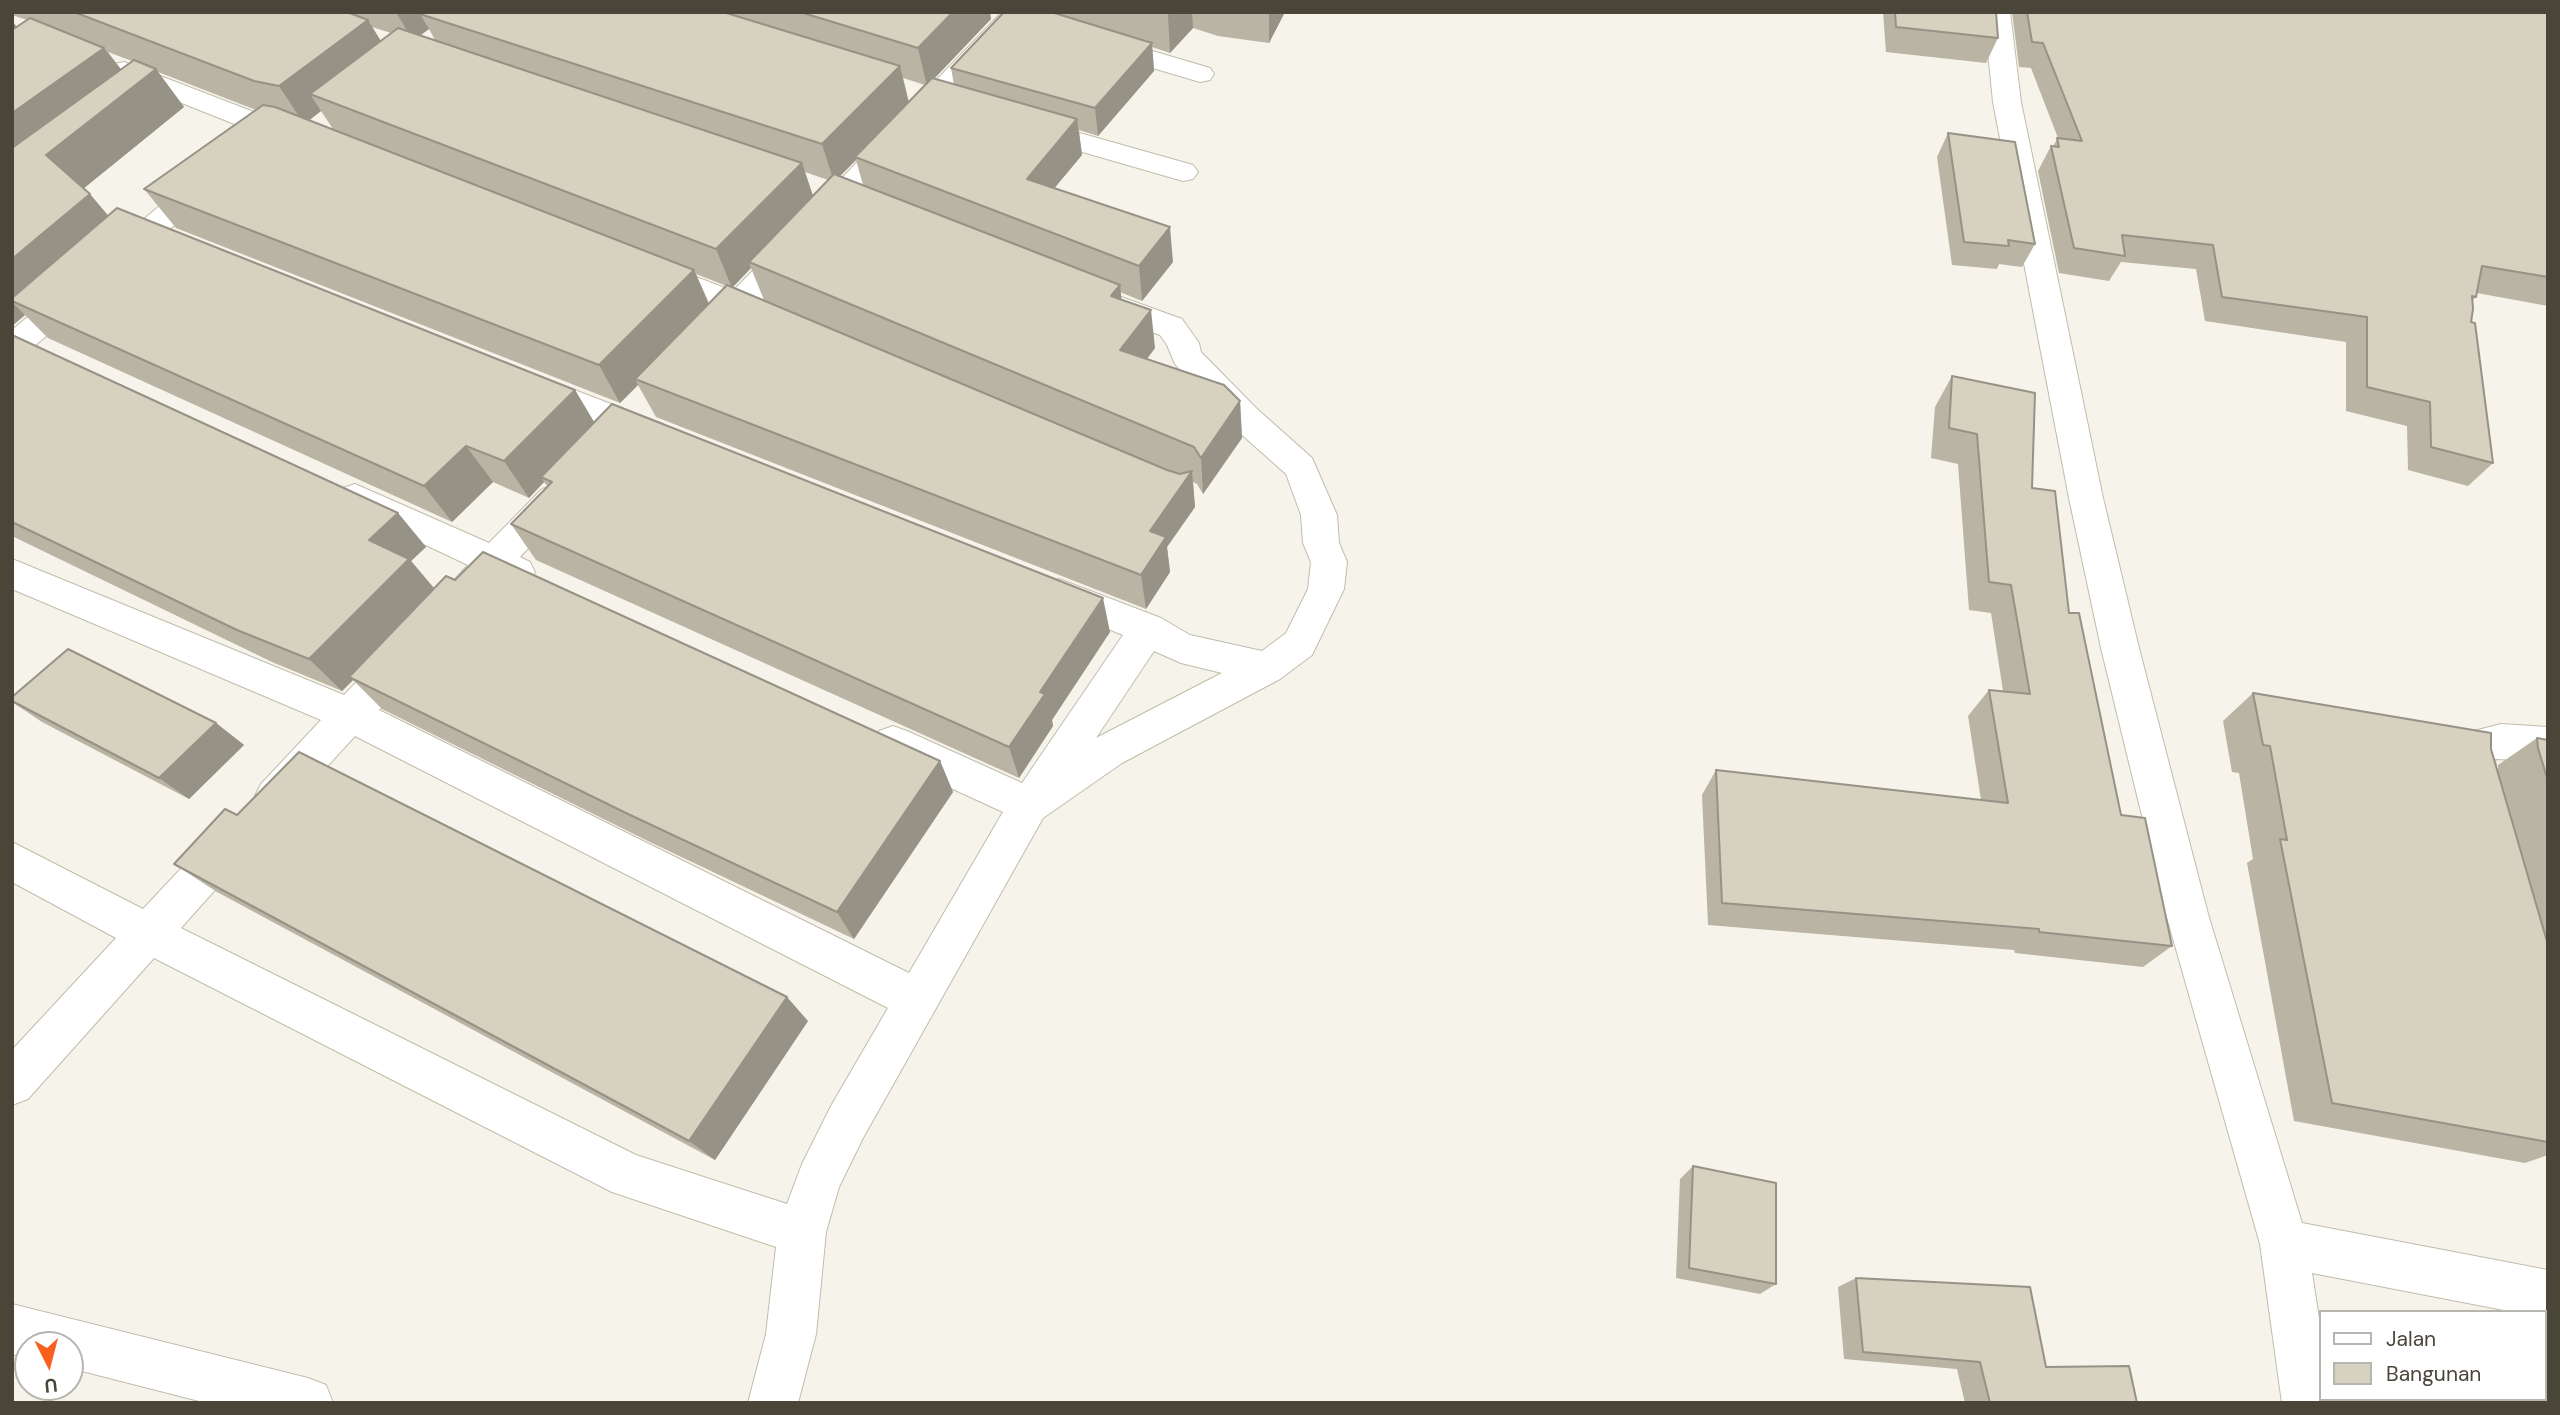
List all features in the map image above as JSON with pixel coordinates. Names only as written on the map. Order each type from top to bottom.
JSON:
[{"type":"street","points":[[1997,12],[2010,115],[2086,498],[2120,648],[2187,914],[2284,1244],[2307,1403]]},
{"type":"street","points":[[691,354],[933,100],[1017,16]]},
{"type":"street","points":[[1079,37],[1200,75]]},
{"type":"street","points":[[95,58],[146,93],[251,146]]},
{"type":"street","points":[[999,119],[1183,172]]},
{"type":"street","points":[[25,348],[146,231],[251,146],[318,136]]},
{"type":"street","points":[[146,231],[185,246]]},
{"type":"street","points":[[634,264],[789,327]]},
{"type":"street","points":[[1029,804],[1108,751],[1267,668],[1299,644],[1326,589],[1329,562],[1321,543],[1319,515],[1300,467],[1251,424],[1186,356],[1183,343],[1171,327],[1082,292]]},
{"type":"street","points":[[509,377],[677,444]]},
{"type":"street","points":[[12,1083],[349,714],[654,394]]},
{"type":"street","points":[[332,486],[545,584]]},
{"type":"street","points":[[12,573],[349,714],[917,1000]]},
{"type":"street","points":[[1034,584],[1148,629],[1181,648],[1267,668]]},
{"type":"street","points":[[773,1403],[791,1334],[802,1231],[818,1180],[841,1133],[1029,804],[1148,629]]},
{"type":"street","points":[[858,727],[1029,804]]},
{"type":"street","points":[[2486,815],[2475,775],[2475,760],[2480,745],[2501,741],[2548,744]]},
{"type":"street","points":[[12,861],[628,1176],[802,1231]]},
{"type":"street","points":[[2284,1244],[2548,1294]]},
{"type":"street","points":[[12,1329],[308,1403]]},
{"type":"building","points":[[74,12],[347,12],[368,20],[279,86],[254,81]]},
{"type":"building","points":[[723,12],[900,66],[822,144],[420,14]]},
{"type":"building","points":[[800,12],[953,12],[918,48]]},
{"type":"building","points":[[1004,12],[1051,12],[1152,43],[1095,108],[951,68]]},
{"type":"building","points":[[1895,12],[1996,12],[1998,38],[1896,27]]},
{"type":"building","points":[[2027,12],[2548,12],[2548,277],[2482,266],[2476,297],[2472,296],[2471,322],[2475,323],[2493,463],[2431,447],[2430,402],[2367,387],[2367,317],[2222,297],[2213,245],[2122,235],[2125,256],[2074,248],[2051,146],[2059,147],[2057,138],[2082,141],[2043,43],[2032,42]]},
{"type":"building","points":[[30,18],[104,48],[12,113],[12,30]]},
{"type":"building","points":[[398,28],[802,163],[716,249],[310,94]]},
{"type":"building","points":[[134,60],[156,69],[46,155],[90,194],[12,259],[12,148]]},
{"type":"building","points":[[932,78],[1077,119],[1027,179],[1170,227],[1139,266],[855,157]]},
{"type":"building","points":[[263,105],[275,107],[694,270],[599,365],[144,189]]},
{"type":"building","points":[[1948,133],[2015,142],[2035,244],[2008,240],[2009,246],[1964,242]]},
{"type":"building","points":[[834,174],[1120,285],[1111,296],[1151,310],[1120,350],[1224,385],[1240,401],[1201,458],[1194,447],[749,262]]},
{"type":"building","points":[[117,208],[575,390],[504,461],[466,446],[424,486],[12,301],[12,298]]},
{"type":"building","points":[[727,285],[1167,470],[1180,474],[1192,471],[1150,531],[1166,537],[1141,575],[635,379]]},
{"type":"building","points":[[12,335],[398,513],[369,540],[409,559],[309,659],[237,630],[12,522]]},
{"type":"building","points":[[1952,376],[2035,393],[2032,488],[2055,491],[2069,613],[2079,613],[2121,815],[2145,818],[2172,946],[2039,932],[2039,929],[1722,903],[1716,770],[2008,803],[1989,690],[2030,694],[2011,585],[1989,582],[1977,434],[1949,428]]},
{"type":"building","points":[[612,404],[1103,598],[1040,692],[1045,694],[1009,747],[511,524],[552,482],[541,477]]},
{"type":"building","points":[[483,552],[940,761],[837,912],[628,814],[349,677],[446,576],[455,580]]},
{"type":"building","points":[[68,649],[216,723],[159,778],[12,701],[12,697]]},
{"type":"building","points":[[2253,693],[2491,733],[2491,749],[2548,945],[2548,1142],[2332,1103],[2280,839],[2287,840],[2270,746],[2263,745]]},
{"type":"building","points":[[2537,738],[2548,740],[2548,781],[2538,748]]},
{"type":"building","points":[[299,752],[787,997],[689,1141],[174,864],[225,809],[237,815]]},
{"type":"building","points":[[1693,1166],[1776,1183],[1776,1284],[1689,1268]]},
{"type":"building","points":[[1856,1278],[2030,1287],[2046,1367],[2129,1366],[2137,1403],[1990,1403],[1980,1362],[1863,1352]]},
{"type":"building","points":[[2548,1362],[2548,1403],[2489,1403],[2546,1401]]}]
